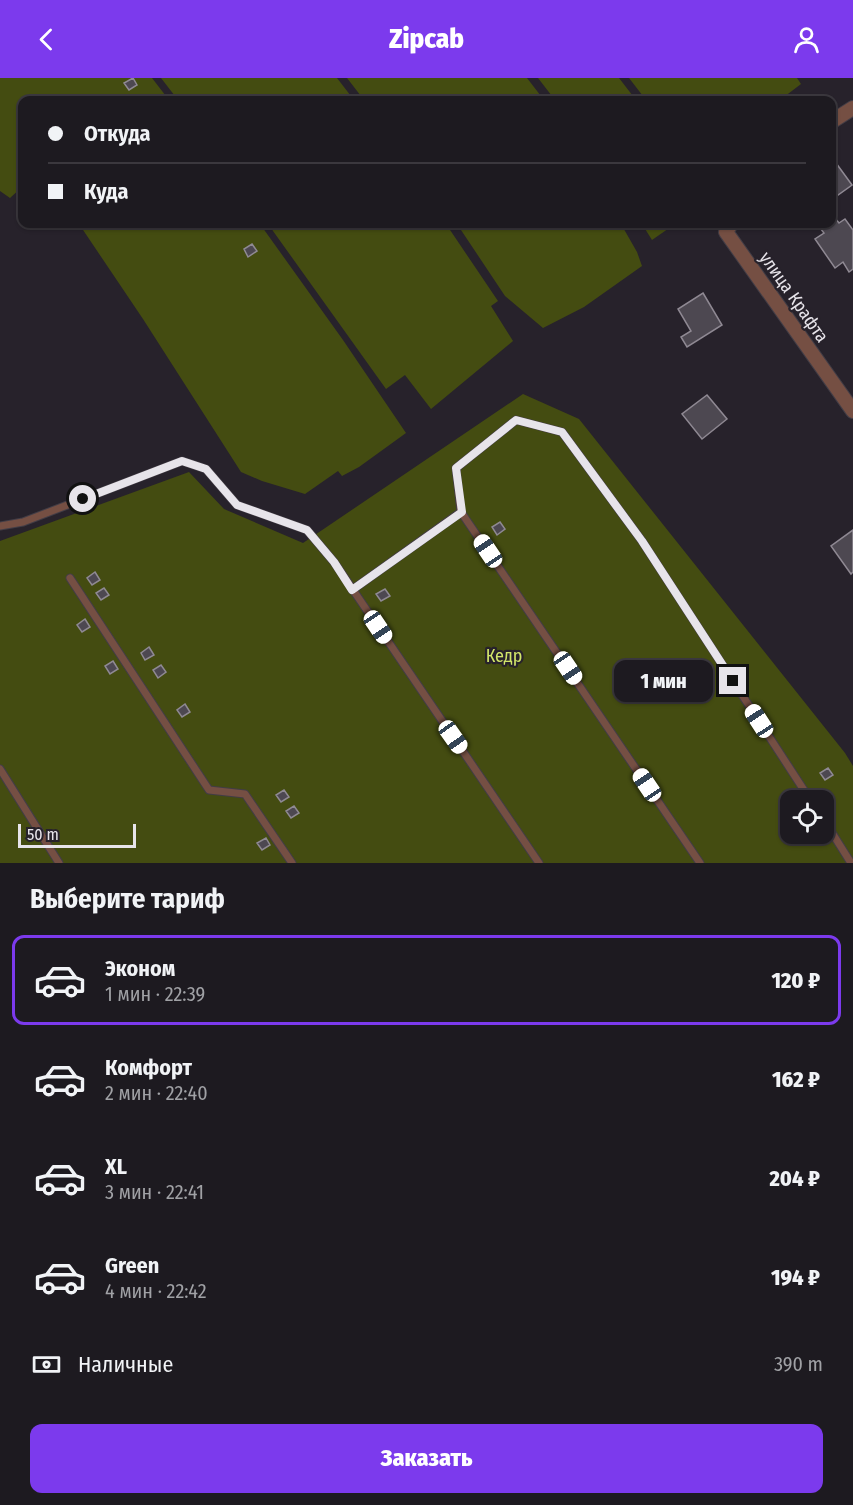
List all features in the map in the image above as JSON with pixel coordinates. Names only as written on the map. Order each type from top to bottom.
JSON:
[{"type":"street","points":[[836,119],[853,108]]},
{"type":"street","name":"улица Крафта","points":[[728,228],[853,411]]},
{"type":"lane","points":[[700,863],[462,512],[456,468],[516,420],[562,432],[642,541],[804,790]]},
{"type":"lane","points":[[0,526],[23,522],[182,461],[206,469],[237,505],[307,530],[334,562],[539,863]]},
{"type":"lane","points":[[352,590],[462,512]]},
{"type":"lane","points":[[70,578],[208,790],[245,794],[292,863]]},
{"type":"lane","points":[[0,770],[59,863]]},
{"type":"lane","points":[[834,836],[851,863]]},
{"type":"green space","points":[[0,78],[152,78],[166,96],[18,96],[18,191],[10,198],[0,191]]},
{"type":"green space","points":[[161,78],[337,78],[351,96],[175,96]]},
{"type":"green space","points":[[347,78],[527,78],[541,96],[361,96]]},
{"type":"green space","points":[[538,78],[619,78],[633,96],[552,96]]},
{"type":"green space","points":[[629,78],[797,78],[801,84],[785,96],[643,96]]},
{"type":"green space","points":[[82,228],[263,228],[406,433],[359,467],[342,476],[338,471],[305,494],[241,472]]},
{"type":"green space","points":[[271,228],[449,228],[498,301],[491,306],[513,341],[431,409],[405,375],[386,389]]},
{"type":"green space","points":[[460,228],[623,228],[642,266],[584,307],[543,328],[505,296]]},
{"type":"green space","points":[[644,228],[669,228],[652,240]]},
{"type":"green space","name":"Кедр","points":[[523,394],[579,419],[845,753],[853,766],[853,863],[0,863],[0,541],[189,472],[224,509],[303,543]]},
{"type":"building","points":[[133,78],[137,85],[129,90],[124,83]]},
{"type":"building","points":[[836,163],[852,185],[836,196]]},
{"type":"building","points":[[836,219],[839,223],[845,219],[853,230],[853,269],[849,272],[843,262],[835,268],[815,239],[824,233],[820,228],[836,228]]},
{"type":"building","points":[[252,244],[257,251],[248,257],[244,249]]},
{"type":"building","points":[[703,293],[722,325],[687,347],[681,337],[691,331],[678,309]]},
{"type":"building","points":[[707,395],[727,419],[702,439],[682,414]]},
{"type":"building","points":[[500,522],[505,529],[497,535],[492,527]]},
{"type":"building","points":[[853,530],[853,572],[851,574],[831,546]]},
{"type":"building","points":[[95,572],[100,580],[92,585],[87,578]]},
{"type":"building","points":[[104,588],[109,595],[101,600],[96,593]]},
{"type":"building","points":[[385,589],[390,596],[381,601],[376,594]]},
{"type":"building","points":[[85,619],[90,627],[82,632],[77,625]]},
{"type":"building","points":[[149,647],[154,655],[145,660],[141,653]]},
{"type":"building","points":[[113,661],[118,669],[110,674],[105,666]]},
{"type":"building","points":[[161,665],[166,672],[158,678],[153,670]]},
{"type":"building","points":[[185,704],[190,712],[182,717],[177,710]]},
{"type":"building","points":[[828,768],[833,775],[825,780],[820,773]]},
{"type":"building","points":[[284,790],[289,797],[281,802],[276,795]]},
{"type":"building","points":[[294,806],[299,813],[291,818],[286,811]]},
{"type":"building","points":[[266,838],[270,845],[262,850],[257,843]]},
{"type":"route","points":[[83,499],[182,461],[206,469],[237,505],[307,530],[334,562],[352,590],[462,512],[456,468],[516,420],[562,432],[642,541],[733,681]]}]
